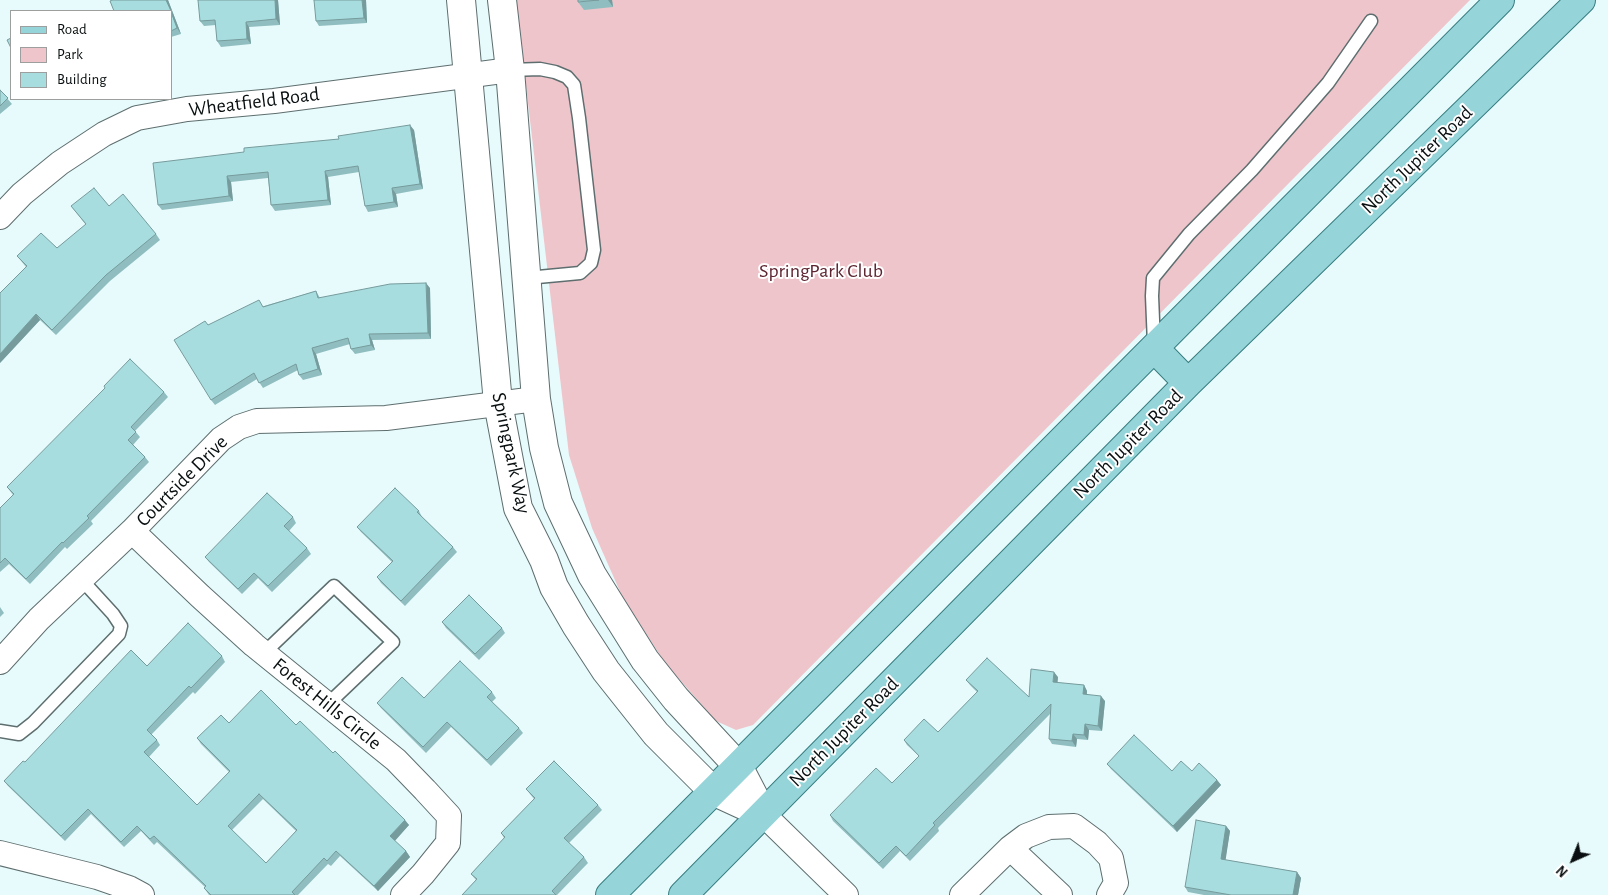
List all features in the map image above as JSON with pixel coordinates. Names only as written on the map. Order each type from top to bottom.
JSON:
[{"type":"main road","points":[[610,895],[1500,0]]},
{"type":"main road","name":"North Jupiter Road","points":[[683,895],[1188,382],[1581,0]]},
{"type":"main road","points":[[1155,349],[1188,382]]},
{"type":"street","name":"Springpark Way","points":[[461,0],[498,403],[518,508],[558,594],[576,625],[606,671],[656,734],[713,792],[763,814]]},
{"type":"street","name":"Springpark Way","points":[[502,0],[510,70],[536,399],[544,448],[558,504],[592,575],[645,660],[676,699],[738,766],[763,814],[846,895]]},
{"type":"street","name":"Wheatfield Road","points":[[0,217],[22,194],[60,163],[104,134],[137,118],[187,109],[274,101],[510,70]]},
{"type":"street","name":"Courtside Drive","points":[[0,662],[39,619],[132,530],[221,439],[239,427],[257,421],[386,418],[536,399]]},
{"type":"street","name":"Forest Hills Circle","points":[[132,530],[200,596],[264,652],[396,760],[449,816],[448,843],[423,874],[402,895]]},
{"type":"street","points":[[962,895],[1010,848],[1026,836],[1049,827],[1074,826],[1097,843],[1111,858],[1116,883],[1109,895]]},
{"type":"street","points":[[1010,848],[1060,895]]},
{"type":"street","points":[[0,853],[97,877],[129,888],[142,895]]},
{"type":"lane","points":[[1155,349],[1152,296],[1154,278],[1189,234],[1252,170],[1328,83],[1371,21]]},
{"type":"lane","points":[[510,70],[540,69],[555,72],[567,77],[574,85],[594,250],[591,263],[580,273],[527,278]]},
{"type":"lane","points":[[0,731],[19,734],[33,723],[119,634],[121,626],[113,614],[81,579]]},
{"type":"lane","points":[[264,652],[334,586],[394,642],[328,704]]},
{"type":"green space","name":"SpringPark Club","points":[[516,0],[1470,0],[753,725],[736,730],[716,721],[665,663],[622,596],[592,528],[569,455]]},
{"type":"building","points":[[166,0],[171,10],[114,10],[110,1]]},
{"type":"building","points":[[198,0],[275,0],[276,19],[246,22],[247,39],[217,41],[215,20],[200,21]]},
{"type":"building","points":[[314,0],[362,0],[364,18],[316,21]]},
{"type":"building","points":[[578,0],[599,0],[578,2]]},
{"type":"building","points":[[172,15],[177,28],[172,30]]},
{"type":"building","points":[[0,90],[8,98],[0,106]]},
{"type":"building","points":[[410,125],[420,184],[392,188],[394,202],[365,206],[358,166],[325,171],[328,200],[271,205],[268,172],[227,176],[229,196],[158,205],[153,163],[244,152],[244,148],[339,139],[338,136]]},
{"type":"building","points":[[94,188],[109,206],[123,194],[156,234],[106,275],[52,330],[36,314],[0,354],[0,293],[27,266],[17,256],[41,233],[57,248],[86,224],[71,206]]},
{"type":"building","points":[[426,283],[428,333],[369,334],[371,345],[351,349],[348,338],[312,348],[318,369],[299,375],[296,364],[259,383],[254,373],[211,400],[174,340],[205,321],[208,325],[259,300],[263,307],[316,291],[318,298],[390,284]]},
{"type":"building","points":[[130,359],[164,392],[131,427],[136,432],[128,440],[145,457],[87,516],[89,518],[62,542],[26,579],[5,558],[0,563],[0,508],[14,494],[7,487],[105,388],[104,386]]},
{"type":"building","points":[[395,488],[453,547],[401,601],[377,577],[393,561],[357,527]]},
{"type":"building","points":[[267,493],[293,517],[284,526],[307,548],[268,586],[254,573],[238,589],[205,557]]},
{"type":"building","points":[[469,595],[502,628],[475,654],[442,622]]},
{"type":"building","points":[[188,623],[222,656],[191,688],[189,686],[147,730],[157,740],[144,752],[197,805],[230,771],[197,738],[221,715],[229,723],[261,690],[296,725],[300,721],[333,753],[335,751],[405,820],[390,836],[406,851],[374,886],[336,851],[327,861],[324,858],[292,892],[295,895],[211,895],[204,888],[206,886],[154,836],[150,839],[137,826],[121,842],[88,809],[61,836],[4,781],[23,761],[25,762],[131,650],[147,666]],"holes":[[[259,794],[297,830],[266,863],[228,826]]]},
{"type":"building","points":[[987,658],[1029,697],[1031,669],[1054,672],[1053,682],[1084,685],[1083,694],[1101,696],[1098,726],[1085,724],[1084,735],[1073,734],[1072,741],[1049,739],[1051,704],[933,823],[935,825],[906,856],[896,846],[879,863],[830,815],[876,768],[892,783],[919,756],[904,740],[924,719],[938,732],[978,691],[966,680]]},
{"type":"building","points":[[460,661],[492,692],[487,697],[519,728],[487,760],[447,722],[423,747],[377,703],[402,677],[424,698]]},
{"type":"building","points":[[1134,735],[1172,771],[1181,761],[1192,771],[1199,763],[1217,780],[1173,826],[1107,764]]},
{"type":"building","points":[[554,761],[598,805],[564,838],[584,857],[552,891],[556,895],[462,895],[477,879],[471,874],[505,837],[501,833],[535,798],[526,789]]},
{"type":"building","points":[[1196,820],[1226,826],[1221,859],[1297,872],[1293,895],[1231,895],[1185,887]]}]
